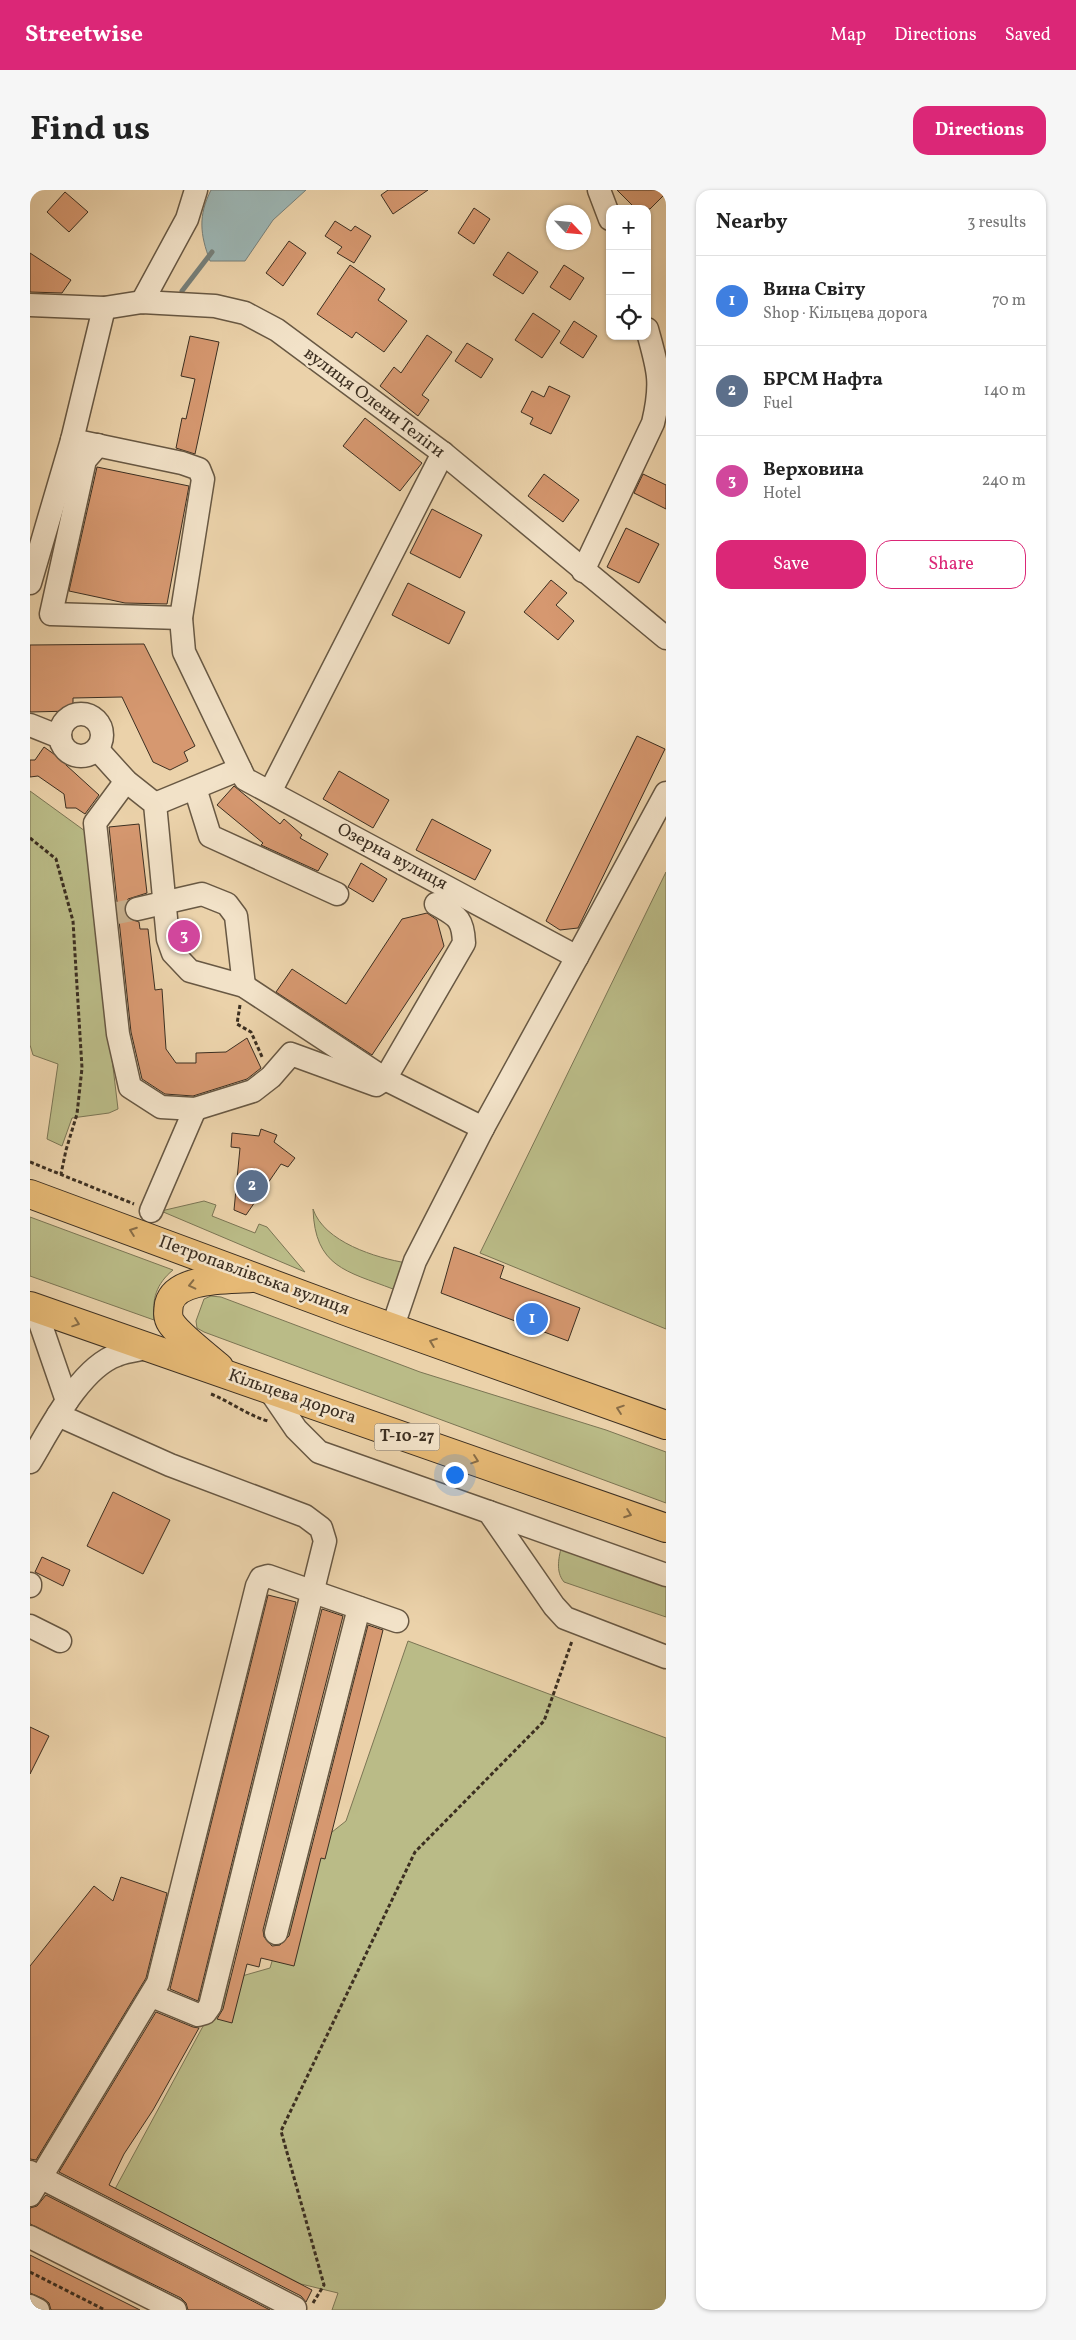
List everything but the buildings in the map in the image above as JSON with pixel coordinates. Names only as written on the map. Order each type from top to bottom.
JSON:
[{"type":"highway","name":"Петропавлівська вулиця","points":[[30,1194],[351,1313],[394,1326],[479,1359],[666,1425]]},
{"type":"highway","points":[[226,1374],[171,1324],[168,1312],[170,1299],[178,1289],[189,1284],[258,1277]]},
{"type":"highway","name":"Кільцева дорога","points":[[32,1307],[666,1528]]},
{"type":"street","points":[[142,302],[188,220],[196,190]]},
{"type":"street","points":[[599,190],[606,208]]},
{"type":"street","name":"вулиця Олени Теліги","points":[[30,305],[104,308],[142,302],[215,306],[246,313],[276,330],[443,453],[666,638]]},
{"type":"street","points":[[30,584],[72,440],[104,308]]},
{"type":"street","points":[[583,571],[653,423],[659,398],[659,374],[650,340]]},
{"type":"street","name":"Озерна вулиця","points":[[72,440],[182,462],[198,469],[203,479],[180,618],[184,652],[245,779],[577,957]]},
{"type":"street","points":[[98,445],[86,460],[51,614],[180,618]]},
{"type":"street","points":[[270,792],[443,453]]},
{"type":"street","points":[[75,714],[89,715],[95,718],[102,730],[101,744],[98,750],[85,756],[71,754],[65,750],[60,737],[63,723],[75,714]]},
{"type":"street","points":[[30,725],[60,737]]},
{"type":"street","points":[[98,750],[126,781],[155,804],[163,903],[168,939],[173,953],[190,972],[244,986],[385,1079],[483,1128]]},
{"type":"street","points":[[155,804],[240,770]]},
{"type":"street","points":[[126,781],[95,823],[108,915],[118,1034],[130,1087],[161,1106],[195,1108],[253,1091],[271,1078],[291,1054],[376,1085],[385,1079],[464,943],[464,929],[460,918],[436,904]]},
{"type":"street","points":[[195,788],[210,836],[336,894]]},
{"type":"street","points":[[394,1326],[415,1261],[483,1128],[666,793]]},
{"type":"street","points":[[137,910],[202,894],[227,904],[236,916],[244,986]]},
{"type":"street","points":[[151,1211],[195,1108]]},
{"type":"street","points":[[32,1307],[63,1408],[170,1465],[304,1516],[321,1528],[325,1541],[210,2006],[205,2013],[198,2015],[152,1996]]},
{"type":"street","points":[[30,1462],[63,1408],[97,1366],[117,1355],[147,1348]]},
{"type":"street","points":[[268,1388],[296,1429],[319,1452],[666,1575]]},
{"type":"street","points":[[489,1512],[554,1606],[565,1618],[666,1657]]},
{"type":"street","points":[[302,2309],[34,2181],[152,1996],[158,1983],[257,1586],[261,1578],[268,1576],[397,1621]]},
{"type":"street","points":[[276,1933],[359,1608]]},
{"type":"street","points":[[30,1626],[60,1641]]},
{"type":"street","points":[[30,2237],[175,2310]]},
{"type":"street","points":[[30,2306],[38,2310]]},
{"type":"path","points":[[30,838],[56,859],[73,921],[82,1068],[77,1114],[61,1174]]},
{"type":"path","points":[[244,986],[237,1024],[250,1032],[271,1078]]},
{"type":"path","points":[[30,1162],[151,1211]]},
{"type":"path","points":[[206,1392],[233,1404],[250,1416]]},
{"type":"path","points":[[302,2309],[324,2285],[281,2131],[415,1852],[544,1720],[578,1624]]},
{"type":"path","points":[[30,2272],[105,2310]]},
{"type":"green space","points":[[30,791],[85,831],[118,1109],[109,1113],[72,1118],[62,1146],[47,1139],[58,1064],[33,1055],[30,1045]]},
{"type":"green space","points":[[666,872],[666,1329],[480,1253]]},
{"type":"green space","points":[[204,1201],[216,1205],[212,1216],[255,1233],[259,1224],[267,1227],[305,1272],[161,1211]]},
{"type":"green space","points":[[313,1209],[319,1221],[339,1239],[381,1257],[407,1263],[393,1289],[348,1271],[336,1264],[327,1255],[320,1243],[315,1228]]},
{"type":"green space","points":[[30,1217],[173,1270],[167,1275],[156,1292],[154,1320],[30,1276]]},
{"type":"green space","points":[[211,1296],[221,1297],[420,1372],[606,1430],[666,1452],[666,1503],[204,1332],[197,1328],[196,1321],[204,1299]]},
{"type":"green space","points":[[562,1544],[666,1582],[666,1617],[564,1582],[559,1573]]},
{"type":"green space","points":[[408,1641],[666,1738],[666,2310],[332,2310],[338,2293],[301,2284],[115,2189],[228,1980],[270,1968],[304,1854],[346,1821]]},
{"type":"water","points":[[211,190],[306,190],[273,220],[245,261],[210,261],[202,234],[202,217]]},
{"type":"waterway","points":[[182,291],[212,252]]},
{"type":"tunnel","points":[[112,914],[137,909]]},
{"type":"place","name":"Верховина","points":[[184,936]]},
{"type":"place","name":"БРСМ Нафта","points":[[252,1186]]},
{"type":"place","name":"Вина Світу","points":[[532,1319]]}]
